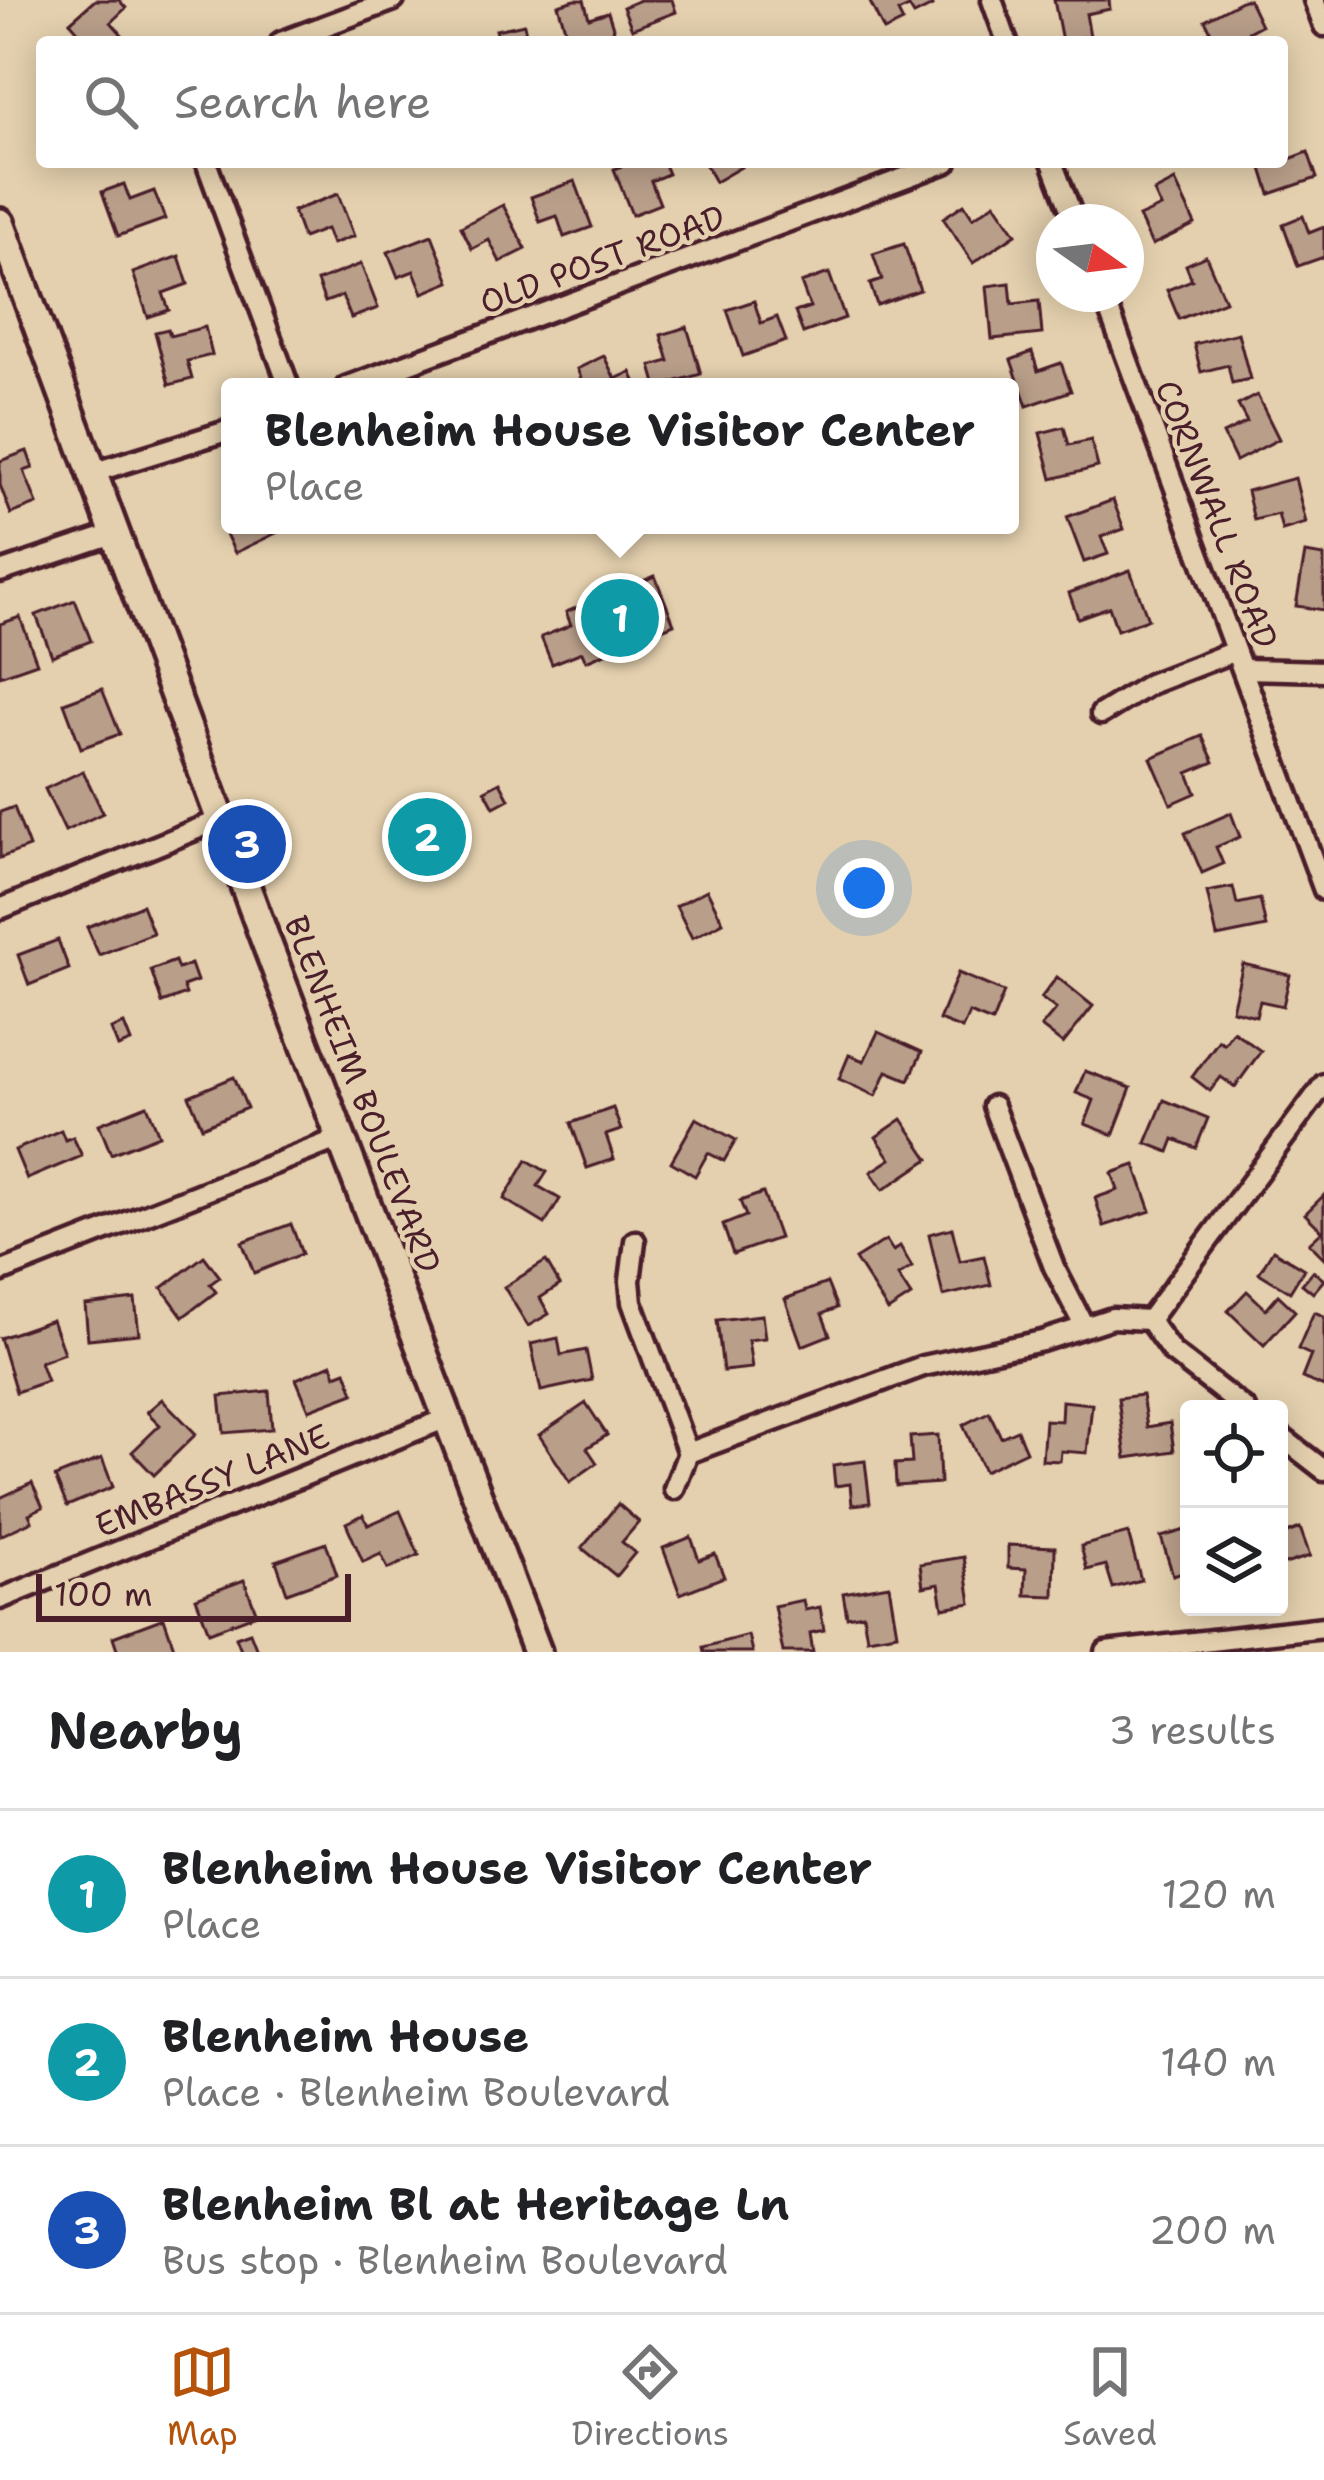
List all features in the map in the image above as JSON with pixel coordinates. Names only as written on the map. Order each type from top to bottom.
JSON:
[{"type":"main road","name":"BLENHEIM BOULEVARD","points":[[0,223],[537,1652]]},
{"type":"street","points":[[297,36],[394,0]]},
{"type":"street","points":[[992,0],[1005,36]]},
{"type":"street","points":[[1314,0],[1324,26]]},
{"type":"street","points":[[208,168],[286,378]]},
{"type":"street","name":"OLD POST ROAD","points":[[370,378],[931,168]]},
{"type":"street","points":[[1054,168],[1068,204]]},
{"type":"street","name":"CORNWALL ROAD","points":[[1109,312],[1324,890]]},
{"type":"street","points":[[95,472],[221,433]]},
{"type":"street","points":[[0,572],[116,533]]},
{"type":"street","points":[[1101,714],[1150,684],[1235,651]]},
{"type":"street","points":[[1244,669],[1324,671]]},
{"type":"street","points":[[0,909],[222,819]]},
{"type":"street","points":[[1148,1320],[1324,1084]]},
{"type":"street","points":[[993,1106],[1054,1267],[1084,1326]]},
{"type":"street","points":[[0,1272],[340,1138]]},
{"type":"street","points":[[634,1240],[632,1301],[688,1453],[674,1489]]},
{"type":"street","points":[[688,1453],[922,1366],[1042,1341],[1112,1318],[1148,1320],[1172,1352],[1233,1400]]},
{"type":"street","name":"EMBASSY LANE","points":[[0,1599],[447,1418]]},
{"type":"street","points":[[1288,1442],[1324,1470]]},
{"type":"street","points":[[1106,1652],[1248,1644],[1324,1627]]},
{"type":"building","points":[[95,0],[119,0],[126,8],[111,22],[123,36],[82,36],[70,22]]},
{"type":"building","points":[[584,0],[589,18],[608,12],[616,36],[567,36],[558,5]]},
{"type":"building","points":[[640,0],[672,0],[676,12],[632,29],[623,7]]},
{"type":"building","points":[[869,0],[929,0],[932,6],[914,15],[909,7],[898,12],[903,22],[884,31]]},
{"type":"building","points":[[1054,0],[1109,0],[1110,9],[1086,14],[1090,36],[1061,36]]},
{"type":"building","points":[[1249,0],[1261,25],[1241,36],[1213,36],[1205,20]]},
{"type":"building","points":[[524,24],[527,36],[498,36],[496,30]]},
{"type":"building","points":[[1308,152],[1317,178],[1270,194],[1262,168],[1288,168],[1288,160]]},
{"type":"building","points":[[666,168],[668,174],[651,181],[660,204],[632,215],[614,169]]},
{"type":"building","points":[[707,168],[739,168],[715,182]]},
{"type":"building","points":[[575,181],[592,227],[564,237],[557,216],[540,222],[531,197]]},
{"type":"building","points":[[1175,181],[1195,224],[1152,245],[1144,215],[1161,207],[1154,192]]},
{"type":"building","points":[[124,184],[130,200],[154,191],[165,219],[118,236],[102,192]]},
{"type":"building","points":[[338,194],[354,236],[332,244],[326,229],[303,238],[293,211]]},
{"type":"building","points":[[995,203],[1016,234],[973,263],[943,218],[964,204],[973,218]]},
{"type":"building","points":[[503,205],[526,249],[500,262],[489,240],[472,249],[461,227]]},
{"type":"building","points":[[1303,216],[1309,233],[1324,227],[1324,257],[1298,266],[1283,224]]},
{"type":"building","points":[[432,235],[450,282],[423,293],[414,271],[398,277],[388,252]]},
{"type":"building","points":[[904,244],[920,290],[877,305],[870,284],[882,280],[873,254]]},
{"type":"building","points":[[179,256],[188,284],[163,293],[169,310],[148,317],[133,273]]},
{"type":"building","points":[[1206,256],[1225,301],[1179,319],[1167,290],[1192,280],[1186,265]]},
{"type":"building","points":[[361,264],[378,308],[351,318],[342,296],[325,302],[317,281]]},
{"type":"building","points":[[829,273],[845,318],[803,333],[795,312],[810,307],[801,283]]},
{"type":"building","points":[[1010,283],[1012,304],[1036,301],[1042,334],[992,339],[987,286]]},
{"type":"building","points":[[754,301],[761,323],[777,317],[786,341],[743,356],[727,310]]},
{"type":"building","points":[[205,327],[212,355],[187,361],[192,379],[169,385],[155,332],[168,329],[170,336]]},
{"type":"building","points":[[687,327],[701,374],[654,378],[651,366],[669,361],[661,335]]},
{"type":"building","points":[[1238,333],[1250,379],[1232,383],[1228,365],[1201,372],[1194,344]]},
{"type":"building","points":[[1032,352],[1038,371],[1061,363],[1071,391],[1027,406],[1011,360]]},
{"type":"building","points":[[604,356],[615,378],[581,378],[577,369]]},
{"type":"building","points":[[1257,395],[1279,439],[1236,461],[1223,434],[1247,422],[1238,405]]},
{"type":"building","points":[[1064,427],[1069,445],[1091,440],[1098,467],[1052,479],[1040,433]]},
{"type":"building","points":[[27,451],[33,468],[24,471],[37,504],[11,514],[0,485],[0,461]]},
{"type":"building","points":[[1295,478],[1306,523],[1282,530],[1278,514],[1254,520],[1247,491]]},
{"type":"building","points":[[1113,500],[1124,529],[1101,537],[1108,554],[1084,562],[1067,517]]},
{"type":"building","points":[[226,534],[274,534],[235,553]]},
{"type":"building","points":[[1305,553],[1324,556],[1324,610],[1296,606]]},
{"type":"building","points":[[1130,570],[1148,619],[1117,630],[1109,607],[1078,618],[1069,593]]},
{"type":"building","points":[[655,576],[674,624],[586,661],[582,652],[552,664],[541,637],[571,625],[566,612]]},
{"type":"building","points":[[75,600],[91,641],[52,656],[36,615]]},
{"type":"building","points":[[20,617],[37,663],[0,676],[0,624]]},
{"type":"building","points":[[102,689],[120,734],[81,748],[64,703]]},
{"type":"building","points":[[1202,736],[1214,762],[1188,773],[1196,793],[1171,804],[1151,758]]},
{"type":"building","points":[[83,771],[103,813],[65,831],[45,789]]},
{"type":"building","points":[[500,782],[509,799],[494,807],[485,790]]},
{"type":"building","points":[[14,807],[29,847],[0,858],[0,812]]},
{"type":"building","points":[[433,811],[451,849],[424,862],[418,849],[410,853],[403,840],[413,835],[408,823]]},
{"type":"building","points":[[1231,813],[1240,837],[1216,847],[1223,864],[1202,873],[1185,833]]},
{"type":"building","points":[[1233,887],[1237,904],[1260,899],[1266,927],[1217,937],[1207,892]]},
{"type":"building","points":[[707,890],[723,922],[692,938],[676,906]]},
{"type":"building","points":[[142,905],[153,933],[99,955],[87,927]]},
{"type":"building","points":[[58,940],[69,969],[29,985],[18,955]]},
{"type":"building","points":[[175,961],[178,969],[191,964],[197,981],[183,986],[186,994],[162,1003],[151,970]]},
{"type":"building","points":[[1243,964],[1290,975],[1283,1006],[1260,1001],[1256,1016],[1232,1010]]},
{"type":"building","points":[[958,973],[1004,992],[992,1022],[969,1013],[962,1029],[939,1020]]},
{"type":"building","points":[[1057,977],[1093,1006],[1063,1044],[1041,1027],[1056,1009],[1041,998]]},
{"type":"building","points":[[124,1024],[131,1042],[118,1047],[111,1029]]},
{"type":"building","points":[[1233,1031],[1261,1051],[1235,1087],[1221,1077],[1210,1091],[1192,1077],[1219,1040],[1224,1044]]},
{"type":"building","points":[[878,1032],[922,1052],[909,1080],[887,1071],[876,1096],[839,1079],[849,1055],[864,1061]]},
{"type":"building","points":[[1085,1071],[1131,1088],[1113,1135],[1085,1124],[1094,1100],[1076,1093]]},
{"type":"building","points":[[234,1077],[247,1108],[202,1127],[189,1096]]},
{"type":"building","points":[[1164,1100],[1208,1118],[1196,1148],[1174,1139],[1169,1152],[1146,1143]]},
{"type":"building","points":[[147,1105],[159,1135],[111,1154],[99,1124]]},
{"type":"building","points":[[613,1108],[621,1130],[606,1135],[614,1159],[587,1168],[571,1123]]},
{"type":"building","points":[[696,1118],[736,1140],[724,1161],[708,1153],[695,1176],[671,1162]]},
{"type":"building","points":[[902,1119],[929,1159],[883,1190],[871,1172],[891,1159],[876,1137]]},
{"type":"building","points":[[61,1130],[65,1140],[73,1137],[82,1156],[27,1179],[15,1150]]},
{"type":"building","points":[[527,1160],[547,1172],[538,1186],[560,1199],[545,1224],[504,1199]]},
{"type":"building","points":[[1135,1165],[1151,1211],[1104,1226],[1095,1198],[1118,1190],[1112,1173]]},
{"type":"building","points":[[763,1193],[779,1238],[733,1254],[723,1225],[746,1216],[740,1201]]},
{"type":"building","points":[[1324,1195],[1324,1258],[1309,1243],[1322,1231],[1305,1214]]},
{"type":"building","points":[[291,1224],[302,1254],[254,1273],[242,1242]]},
{"type":"building","points":[[952,1228],[960,1261],[984,1256],[991,1285],[943,1296],[929,1234]]},
{"type":"building","points":[[886,1240],[893,1251],[900,1246],[912,1267],[898,1276],[911,1296],[888,1311],[855,1259]]},
{"type":"building","points":[[1273,1250],[1304,1269],[1290,1292],[1259,1273]]},
{"type":"building","points":[[204,1256],[220,1277],[210,1284],[216,1292],[183,1317],[162,1288]]},
{"type":"building","points":[[546,1261],[560,1285],[540,1298],[549,1314],[528,1326],[504,1287]]},
{"type":"building","points":[[1313,1271],[1324,1280],[1313,1293],[1302,1284]]},
{"type":"building","points":[[827,1283],[837,1308],[822,1314],[830,1335],[802,1346],[785,1299]]},
{"type":"building","points":[[1247,1291],[1266,1309],[1278,1295],[1295,1311],[1264,1345],[1228,1311]]},
{"type":"building","points":[[135,1299],[139,1334],[88,1339],[85,1305]]},
{"type":"building","points":[[1314,1312],[1324,1316],[1324,1387],[1302,1378],[1311,1355],[1298,1349]]},
{"type":"building","points":[[762,1315],[765,1338],[748,1340],[752,1368],[723,1371],[717,1320]]},
{"type":"building","points":[[52,1320],[64,1353],[40,1362],[47,1381],[16,1392],[0,1338]]},
{"type":"building","points":[[558,1338],[561,1355],[586,1350],[592,1380],[541,1391],[531,1344]]},
{"type":"building","points":[[332,1364],[336,1375],[346,1371],[354,1393],[309,1410],[296,1379]]},
{"type":"building","points":[[269,1391],[272,1429],[224,1433],[220,1396]]},
{"type":"building","points":[[1142,1395],[1147,1427],[1170,1423],[1174,1451],[1126,1458],[1118,1398]]},
{"type":"building","points":[[162,1399],[196,1434],[154,1475],[132,1452],[160,1425],[147,1412]]},
{"type":"building","points":[[1062,1401],[1092,1404],[1087,1453],[1061,1451],[1060,1461],[1042,1460],[1045,1420],[1061,1421]]},
{"type":"building","points":[[586,1403],[607,1435],[587,1448],[597,1463],[570,1482],[539,1435]]},
{"type":"building","points":[[989,1412],[1001,1437],[1017,1430],[1026,1451],[984,1471],[963,1425]]},
{"type":"building","points":[[938,1435],[940,1483],[896,1486],[895,1464],[912,1463],[910,1437]]},
{"type":"building","points":[[102,1458],[113,1487],[67,1506],[55,1477]]},
{"type":"building","points":[[865,1461],[870,1503],[852,1505],[850,1484],[835,1486],[833,1465]]},
{"type":"building","points":[[32,1483],[43,1507],[29,1514],[32,1521],[0,1536],[0,1498]]},
{"type":"building","points":[[618,1504],[639,1522],[622,1542],[635,1553],[616,1576],[582,1548]]},
{"type":"building","points":[[400,1511],[419,1555],[388,1569],[381,1554],[363,1562],[346,1523],[363,1515],[368,1525]]},
{"type":"building","points":[[1300,1528],[1310,1556],[1288,1563],[1288,1533]]},
{"type":"building","points":[[1180,1532],[1180,1573],[1173,1575],[1161,1537]]},
{"type":"building","points":[[1128,1533],[1141,1580],[1113,1588],[1106,1565],[1087,1570],[1081,1546]]},
{"type":"building","points":[[691,1537],[699,1560],[715,1554],[724,1577],[680,1594],[663,1548]]},
{"type":"building","points":[[326,1543],[337,1575],[287,1593],[276,1561]]},
{"type":"building","points":[[1008,1545],[1055,1547],[1054,1596],[1025,1595],[1026,1569],[1008,1568]]},
{"type":"building","points":[[964,1557],[971,1603],[943,1608],[939,1584],[923,1587],[920,1564]]},
{"type":"building","points":[[244,1580],[257,1614],[209,1632],[196,1598]]},
{"type":"building","points":[[889,1585],[897,1633],[867,1638],[863,1614],[847,1617],[843,1593]]},
{"type":"building","points":[[803,1600],[805,1610],[820,1607],[824,1630],[810,1633],[813,1652],[783,1652],[774,1606]]},
{"type":"building","points":[[164,1618],[175,1650],[118,1652],[113,1637]]},
{"type":"building","points":[[250,1632],[257,1650],[242,1652],[236,1637]]},
{"type":"building","points":[[748,1635],[752,1652],[704,1652],[703,1647]]},
{"type":"place","name":"Blenheim House Visitor Center","points":[[620,618]]},
{"type":"place","name":"Blenheim House","points":[[427,837]]},
{"type":"place","name":"Blenheim Bl at Heritage Ln","points":[[247,844]]}]
